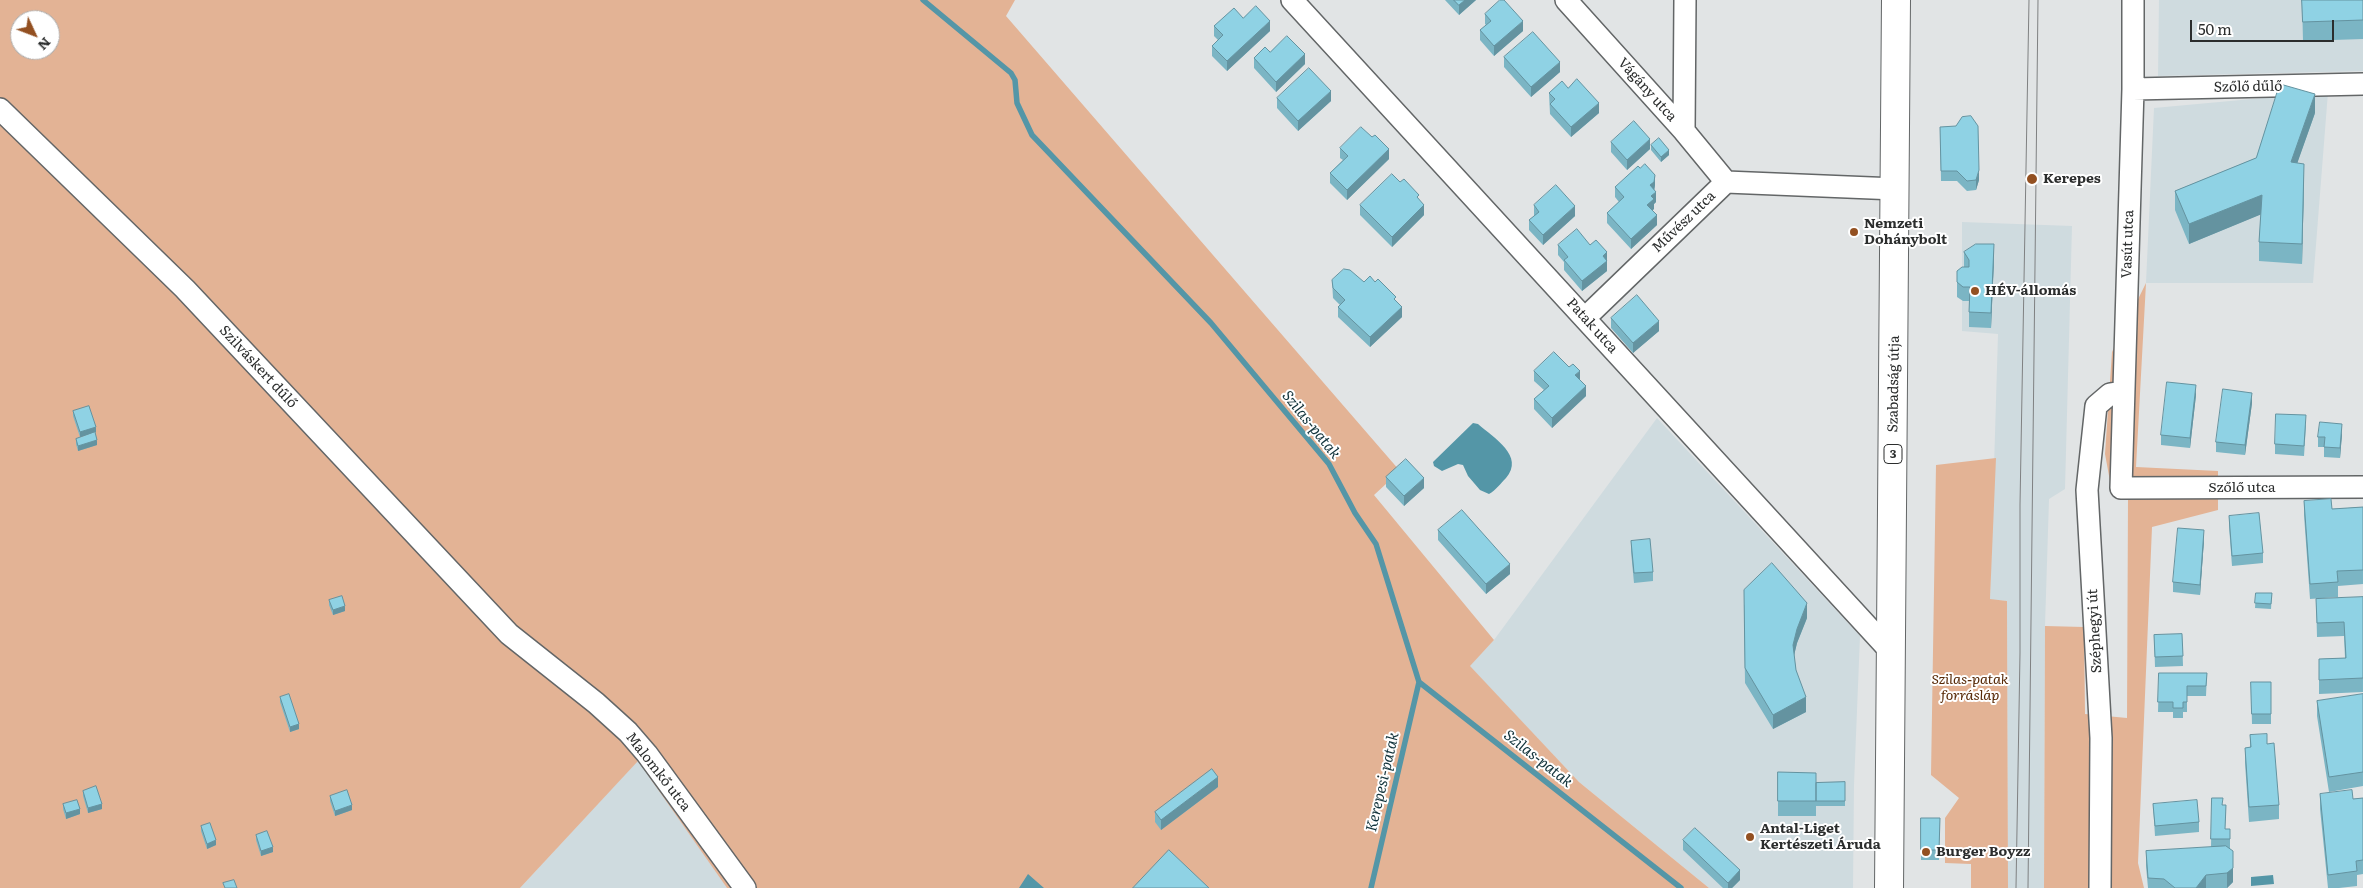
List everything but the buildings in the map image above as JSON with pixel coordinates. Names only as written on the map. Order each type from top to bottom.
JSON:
[{"type":"main road","name":"Szabadság útja","points":[[1890,888],[1896,0]]},
{"type":"street","name":"Patak utca","points":[[1292,0],[1892,653]]},
{"type":"street","name":"Vágány utca","points":[[1566,0],[1726,182]]},
{"type":"street","points":[[1684,132],[1685,0]]},
{"type":"street","name":"Vasút utca","points":[[2121,488],[2122,392],[2133,89],[2133,0]]},
{"type":"street","name":"Szőlő dűlő","points":[[2133,89],[2363,84]]},
{"type":"street","name":"Szilváskert dűlő","points":[[0,109],[185,289],[509,634]]},
{"type":"street","name":"Művész utca","points":[[1585,318],[1726,182],[1896,189]]},
{"type":"street","name":"Széphegyi út","points":[[2100,888],[2101,738],[2087,490],[2096,406],[2110,394],[2122,392]]},
{"type":"street","name":"Szőlő utca","points":[[2121,488],[2363,487]]},
{"type":"street","name":"Malomkő utca","points":[[509,634],[596,703],[628,732],[647,754],[745,888]]},
{"type":"shaded area","points":[[2159,0],[2363,0],[2363,71],[2158,76]]},
{"type":"shaded area","points":[[2328,92],[2313,283],[2146,283],[2154,108]]},
{"type":"shaded area","points":[[1962,222],[2072,226],[2065,489],[2049,499],[2045,626],[2044,888],[2008,888],[2007,601],[1990,600],[1998,334],[1962,331]]},
{"type":"shaded area","points":[[1657,418],[1860,636],[1854,785],[1853,888],[1709,888],[1579,782],[1469,666],[1494,640]]},
{"type":"shaded area","points":[[638,760],[727,888],[520,888]]},
{"type":"green space","points":[[0,0],[1015,0],[1006,16],[1400,471],[1374,495],[1494,640],[1470,666],[1579,782],[1709,888],[727,888],[638,761],[520,888],[0,888]]},
{"type":"green space","points":[[2146,283],[2136,467],[2218,471],[2218,510],[2152,527],[2138,863],[2144,888],[2044,888],[2045,626],[2084,627],[2085,714],[2127,718],[2128,499],[2112,492],[2105,454],[2112,352]]},
{"type":"green space","name":"Szilas-patak forrásláp","points":[[1996,458],[1990,599],[2007,601],[2008,888],[1971,888],[1971,864],[1945,863],[1945,818],[1959,798],[1931,775],[1936,465]]},
{"type":"water","points":[[1473,423],[1478,424],[1499,441],[1510,455],[1512,462],[1511,470],[1506,478],[1489,494],[1480,490],[1468,476],[1463,465],[1458,464],[1442,471],[1434,466],[1433,462]]},
{"type":"water","points":[[1028,874],[1044,888],[1019,888]]},
{"type":"water","points":[[2273,875],[2274,884],[2251,886],[2251,877]]},
{"type":"waterway","name":"Szilas-patak","points":[[923,0],[1011,73],[1015,80],[1017,103],[1032,135],[1211,323],[1329,464],[1355,513],[1376,544],[1419,682],[1681,888]]},
{"type":"waterway","name":"Kerepesi-patak","points":[[1371,888],[1419,682]]},
{"type":"tram line","points":[[2016,888],[2020,653],[2020,505],[2029,0]]},
{"type":"tram line","points":[[2028,888],[2038,0]]},
{"type":"place","name":"Kerepes","points":[[2032,179]]},
{"type":"place","name":"Nemzeti Dohánybolt","points":[[1854,232]]},
{"type":"place","name":"HÉV-állomás","points":[[1975,291]]},
{"type":"place","name":"Antal-Liget Kertészeti Áruda","points":[[1750,837]]},
{"type":"place","name":"Burger Boyzz","points":[[1926,852]]}]
